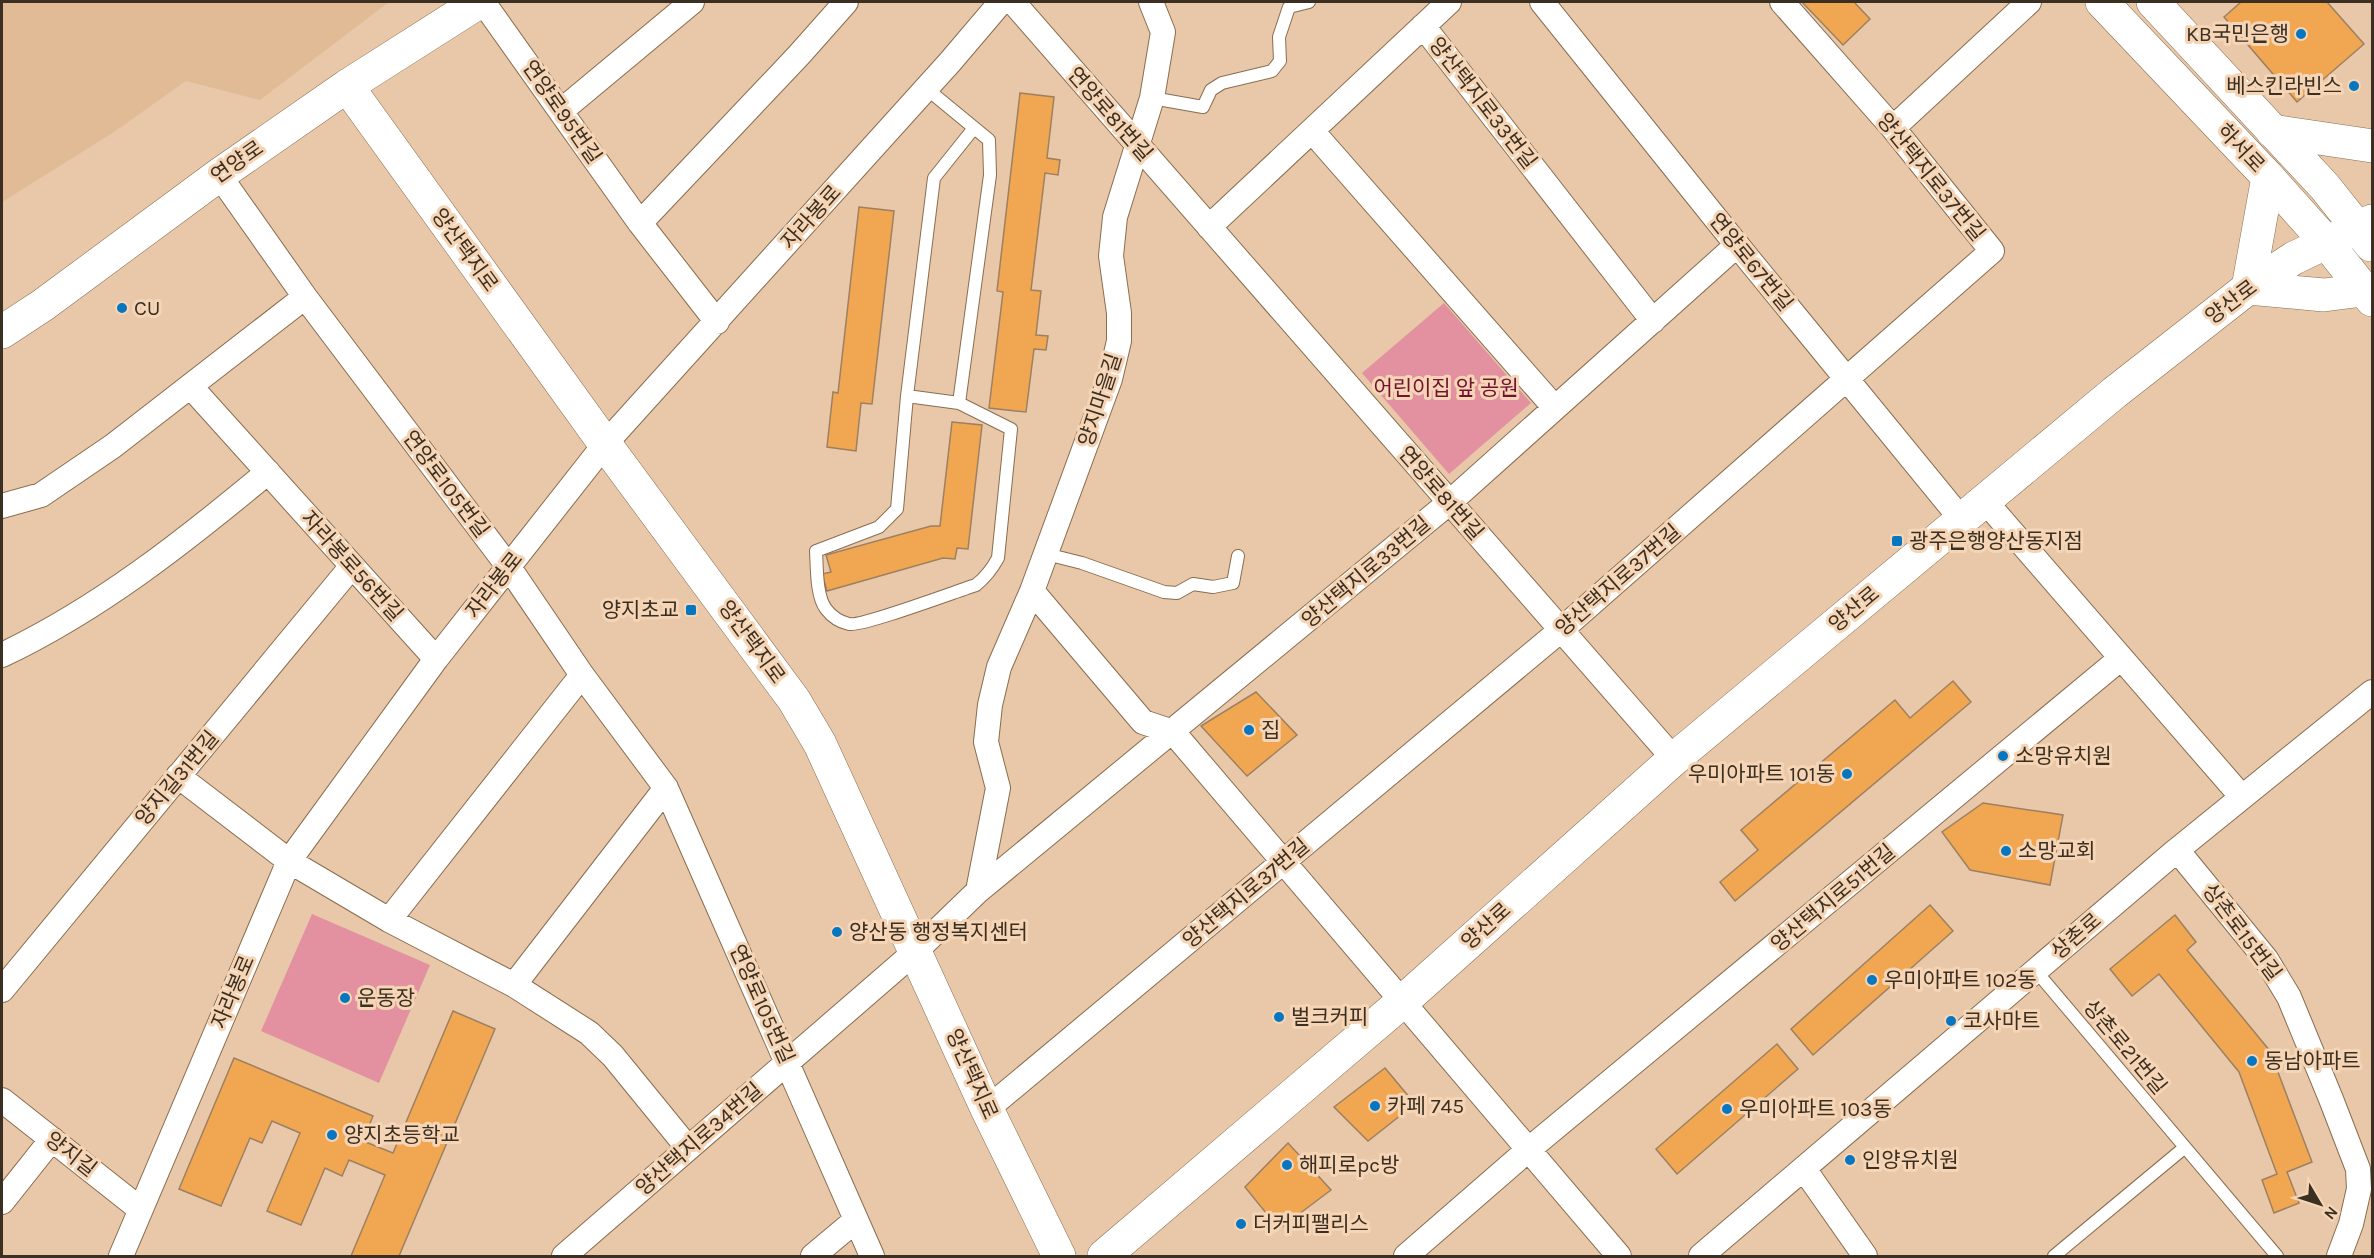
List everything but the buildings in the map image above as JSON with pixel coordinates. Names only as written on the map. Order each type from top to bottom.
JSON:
[{"type":"street","name":"연양로","points":[[2,332],[43,305],[219,175],[347,86],[481,2]]},
{"type":"street","name":"연양로95번길","points":[[481,2],[640,223],[717,322]]},
{"type":"street","points":[[561,111],[692,2]]},
{"type":"street","points":[[640,223],[846,2]]},
{"type":"street","name":"자라봉로","points":[[121,1257],[289,861],[436,659],[605,444],[927,89],[1001,2]]},
{"type":"street","name":"연양로81번길","points":[[1013,2],[1674,759]]},
{"type":"street","name":"양지마을길","points":[[978,891],[998,788],[986,742],[990,705],[999,667],[1032,591],[1116,358],[1119,341],[1119,313],[1111,256],[1115,217],[1152,98],[1164,32],[1151,2]]},
{"type":"street","points":[[1209,227],[1449,2]]},
{"type":"street","name":"연양로67번길","points":[[1542,2],[1846,378],[2120,659]]},
{"type":"street","name":"양산택지로37번길","points":[[987,1109],[1561,630],[1992,251],[1893,128],[1782,2]]},
{"type":"street","points":[[1893,128],[2029,2]]},
{"type":"street","name":"하서로","points":[[2103,2],[2268,177],[2326,242],[2368,295]]},
{"type":"street","name":"하서로","points":[[2153,2],[2367,232]]},
{"type":"street","name":"양산택지로33번길","points":[[1423,26],[1653,321]]},
{"type":"street","name":"양산택지로","points":[[347,86],[799,708],[820,744],[987,1109],[1059,1257]]},
{"type":"street","points":[[1312,130],[1555,408]]},
{"type":"street","points":[[2272,131],[2373,146]]},
{"type":"street","name":"연양로105번길","points":[[219,175],[305,297],[508,566],[582,675],[666,788],[872,1257]]},
{"type":"street","points":[[2268,177],[2248,288],[2324,295],[2368,295]]},
{"type":"street","name":"양산로","points":[[1104,1257],[1402,1002],[1674,759],[2114,393],[2248,288],[2294,258],[2326,242],[2367,232]]},
{"type":"street","name":"양산택지로33번길","points":[[916,951],[978,891],[1450,502],[1737,245]]},
{"type":"street","points":[[2,507],[41,495],[129,434],[305,297]]},
{"type":"street","name":"자라봉로56번길","points":[[191,387],[436,659]]},
{"type":"street","points":[[2,656],[37,638],[123,584],[216,515],[268,472]]},
{"type":"street","name":"양지길31번길","points":[[2,990],[352,566]]},
{"type":"street","points":[[1032,591],[1143,722],[1173,732],[1619,1257]]},
{"type":"street","points":[[2120,659],[2241,796]]},
{"type":"street","name":"양산택지로51번길","points":[[1407,1257],[1528,1150],[2120,659]]},
{"type":"street","points":[[389,920],[582,675]]},
{"type":"street","name":"상촌로","points":[[1701,1257],[2177,849],[2373,692]]},
{"type":"street","points":[[178,776],[289,861],[389,920],[514,985],[590,1033],[613,1056],[688,1148]]},
{"type":"street","points":[[514,985],[666,788]]},
{"type":"street","name":"상촌로15번길","points":[[2177,849],[2266,959],[2284,988],[2331,1099],[2358,1169],[2360,1189],[2339,1257]]},
{"type":"street","name":"양산택지로34번길","points":[[564,1257],[916,951]]},
{"type":"street","name":"양지길","points":[[2,1100],[140,1209]]},
{"type":"street","points":[[2,1202],[52,1139]]},
{"type":"street","points":[[1804,1169],[1865,1257]]},
{"type":"street","points":[[813,1257],[856,1220]]},
{"type":"lane","points":[[1152,98],[1203,107],[1211,90],[1222,83],[1272,71],[1280,61],[1280,37],[1289,7],[1309,2]]},
{"type":"lane","points":[[927,89],[989,140],[990,175],[959,403]]},
{"type":"lane","points":[[907,396],[959,403],[1011,429],[998,558],[987,577],[976,585],[851,625],[835,619],[824,608],[817,579],[816,551],[879,527],[897,509],[907,396],[934,178],[974,128]]},
{"type":"lane","points":[[1046,554],[1082,563],[1164,592],[1177,593],[1194,584],[1213,587],[1233,583],[1238,556]]},
{"type":"lane","name":"상촌로21번길","points":[[2036,971],[2277,1257]]},
{"type":"lane","points":[[2054,1257],[2184,1148]]},
{"type":"shaded area","points":[[2,2],[389,2],[260,100],[186,81],[114,132],[2,202]]},
{"type":"green space","name":"어린이집 앞 공원","points":[[1444,303],[1531,403],[1449,474],[1362,373]]},
{"type":"green space","name":"운동장","points":[[312,914],[430,965],[379,1083],[261,1031]]},
{"type":"place","name":"KB국민은행","points":[[2301,34]]},
{"type":"place","name":"베스킨라빈스","points":[[2354,86]]},
{"type":"place","name":"CU","points":[[122,308]]},
{"type":"place","name":"광주은행양산동지점","points":[[1897,541]]},
{"type":"place","name":"양지초교","points":[[691,610]]},
{"type":"place","name":"집","points":[[1249,730]]},
{"type":"place","name":"소망유치원","points":[[2003,756]]},
{"type":"place","name":"우미아파트 101동","points":[[1847,774]]},
{"type":"place","name":"소망교회","points":[[2006,851]]},
{"type":"place","name":"양산동 행정복지센터","points":[[837,932]]},
{"type":"place","name":"우미아파트 102동","points":[[1872,980]]},
{"type":"place","name":"운동장","points":[[345,998]]},
{"type":"place","name":"벌크커피","points":[[1279,1017]]},
{"type":"place","name":"코사마트","points":[[1951,1021]]},
{"type":"place","name":"동남아파트","points":[[2252,1061]]},
{"type":"place","name":"카페 745","points":[[1375,1106]]},
{"type":"place","name":"우미아파트 103동","points":[[1727,1109]]},
{"type":"place","name":"양지초등학교","points":[[332,1135]]},
{"type":"place","name":"인양유치원","points":[[1850,1160]]},
{"type":"place","name":"해피로pc방","points":[[1287,1165]]},
{"type":"place","name":"더커피팰리스","points":[[1241,1224]]}]
